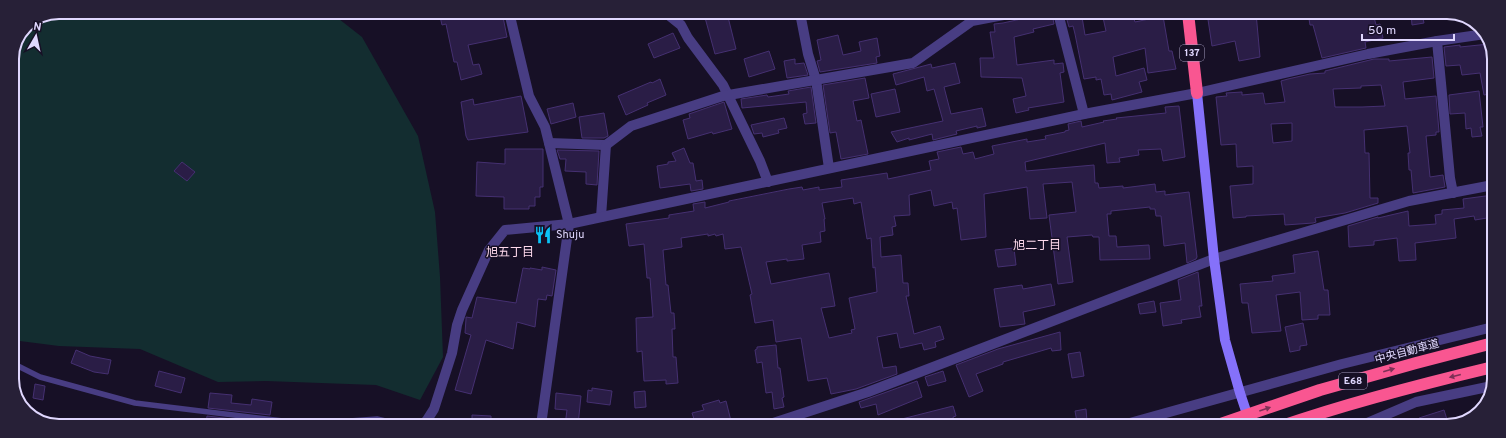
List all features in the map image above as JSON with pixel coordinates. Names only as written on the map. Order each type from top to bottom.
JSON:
[{"type":"highway","name":"137","points":[[1189,19],[1197,93]]},
{"type":"highway","name":"中央自動車道","points":[[1235,419],[1320,390],[1416,363],[1487,345]]},
{"type":"highway","name":"E68","points":[[1303,419],[1421,384],[1487,368]]},
{"type":"street","points":[[511,19],[529,96],[545,127],[569,224],[542,419]]},
{"type":"street","points":[[674,19],[681,25],[688,38],[723,84],[760,161],[768,182]]},
{"type":"street","points":[[801,19],[808,54],[816,80],[829,168]]},
{"type":"street","points":[[549,142],[606,145],[631,126],[728,95],[913,63],[972,21],[982,19]]},
{"type":"street","points":[[1060,19],[1084,114]]},
{"type":"street","points":[[428,419],[434,409],[452,353],[457,325],[462,310],[489,250],[505,230],[569,224],[1084,114],[1197,93],[1368,54],[1478,35]]},
{"type":"street","points":[[1437,41],[1450,178],[1453,193]]},
{"type":"street","points":[[1197,93],[1214,259],[1225,340],[1249,419]]},
{"type":"street","points":[[601,217],[606,145]]},
{"type":"street","points":[[785,419],[868,392],[1214,259],[1410,201],[1487,186]]},
{"type":"street","points":[[1145,419],[1342,364],[1487,328]]},
{"type":"street","points":[[1376,419],[1416,402],[1486,387]]},
{"type":"lane","points":[[19,366],[40,377],[135,403],[267,419]]},
{"type":"lane","points":[[366,419],[381,419]]},
{"type":"green space","points":[[59,19],[339,19],[362,37],[418,136],[435,212],[440,277],[443,357],[420,400],[376,385],[266,381],[218,382],[140,349],[59,346],[19,341],[19,59],[22,44],[31,31],[44,22]]},
{"type":"building","points":[[441,19],[503,19],[507,37],[468,45],[473,65],[479,64],[482,74],[461,80],[457,62],[454,62],[446,24],[442,25]]},
{"type":"building","points":[[705,19],[728,19],[736,49],[715,54]]},
{"type":"building","points":[[1021,19],[1053,19],[1054,24],[1033,29],[1034,32],[1014,37],[1017,65],[1054,60],[1054,64],[1063,63],[1064,72],[1060,73],[1064,102],[1028,108],[1029,110],[1016,113],[1013,99],[1026,96],[1022,78],[981,77],[980,58],[994,58],[990,32],[995,32],[994,24]]},
{"type":"building","points":[[1067,19],[1082,19],[1085,35],[1106,31],[1103,19],[1134,19],[1135,22],[1149,19],[1164,19],[1169,51],[1172,51],[1176,69],[1148,73],[1145,48],[1113,57],[1116,76],[1144,68],[1147,80],[1139,82],[1142,92],[1112,100],[1111,94],[1104,95],[1101,79],[1096,80],[1096,77],[1084,79],[1073,26],[1069,27]]},
{"type":"building","points":[[1208,19],[1257,19],[1260,57],[1239,61],[1235,41],[1212,46]]},
{"type":"building","points":[[1309,19],[1374,19],[1376,25],[1380,24],[1383,38],[1365,42],[1366,48],[1322,58],[1313,25],[1310,25]]},
{"type":"building","points":[[1412,19],[1423,19],[1424,23],[1412,25]]},
{"type":"building","points":[[673,33],[680,48],[654,58],[648,44]]},
{"type":"building","points":[[838,35],[843,55],[861,51],[859,42],[877,38],[880,56],[876,57],[877,63],[820,72],[817,61],[821,60],[817,40]]},
{"type":"building","points":[[1484,44],[1487,56],[1487,94],[1484,95],[1480,73],[1462,75],[1460,65],[1446,66],[1444,47],[1460,45],[1460,47]]},
{"type":"building","points":[[769,51],[775,69],[749,77],[744,59]]},
{"type":"building","points":[[1432,57],[1434,78],[1403,82],[1405,99],[1436,96],[1439,132],[1436,132],[1436,135],[1426,136],[1430,177],[1443,175],[1445,187],[1413,193],[1411,170],[1409,170],[1408,153],[1410,153],[1407,126],[1364,130],[1365,153],[1369,153],[1370,198],[1378,198],[1378,203],[1345,213],[1315,218],[1316,222],[1313,223],[1285,225],[1284,214],[1233,218],[1230,186],[1253,184],[1253,166],[1237,167],[1236,144],[1221,145],[1216,97],[1227,96],[1226,93],[1242,92],[1242,95],[1263,93],[1265,104],[1285,102],[1281,81],[1310,74],[1325,73],[1325,71],[1374,59],[1389,59],[1389,61]],"holes":[[[1381,85],[1385,106],[1335,107],[1333,89],[1361,88],[1361,86]],[[1292,123],[1292,141],[1273,143],[1271,124]]]},
{"type":"building","points":[[795,59],[795,64],[804,63],[808,75],[787,78],[784,61]]},
{"type":"building","points":[[955,63],[960,83],[944,87],[951,114],[982,108],[986,126],[977,128],[977,126],[956,131],[957,134],[933,140],[932,134],[909,140],[909,138],[897,142],[891,132],[943,121],[934,89],[927,91],[924,77],[896,85],[893,74],[931,64],[932,68]]},
{"type":"building","points":[[865,78],[869,98],[853,101],[857,121],[861,120],[868,154],[841,159],[836,132],[830,133],[823,85]]},
{"type":"building","points":[[660,79],[666,95],[647,103],[648,105],[626,115],[618,96]]},
{"type":"building","points":[[811,87],[816,123],[805,124],[803,114],[807,113],[806,102],[742,108],[741,99],[767,95],[768,97],[789,94],[788,91]]},
{"type":"building","points":[[895,89],[900,112],[876,117],[871,94]]},
{"type":"building","points":[[1479,91],[1483,127],[1480,127],[1482,136],[1472,137],[1471,128],[1466,129],[1465,113],[1450,114],[1449,95]]},
{"type":"building","points":[[521,96],[528,132],[468,140],[466,136],[461,102],[473,99],[474,105]]},
{"type":"building","points":[[724,102],[732,129],[713,134],[712,132],[688,139],[683,120],[690,118],[689,114]]},
{"type":"building","points":[[573,103],[576,117],[551,124],[547,109]]},
{"type":"building","points":[[1179,106],[1185,157],[1163,161],[1161,149],[1138,150],[1139,155],[1119,158],[1120,162],[1107,163],[1105,143],[1025,162],[1026,171],[1094,165],[1095,183],[1098,183],[1099,188],[1123,186],[1123,188],[1155,184],[1156,192],[1165,191],[1165,195],[1189,192],[1197,257],[1196,259],[1187,263],[1185,243],[1164,246],[1161,216],[1156,216],[1155,209],[1150,209],[1150,207],[1111,211],[1111,214],[1107,214],[1109,236],[1116,236],[1117,247],[1149,245],[1150,259],[1100,260],[1099,237],[1093,237],[1092,235],[1067,237],[1073,282],[1058,284],[1049,215],[1076,212],[1072,182],[1043,184],[1047,218],[1030,219],[1027,187],[984,194],[986,237],[961,240],[957,208],[953,209],[952,202],[934,206],[931,190],[909,195],[910,215],[894,216],[896,226],[892,227],[893,235],[880,237],[881,257],[901,255],[903,283],[908,283],[909,296],[906,296],[914,334],[940,326],[944,339],[935,342],[936,347],[924,350],[922,343],[900,348],[897,333],[877,337],[883,368],[896,366],[897,374],[856,389],[831,394],[827,378],[808,381],[801,338],[776,342],[773,320],[755,323],[750,295],[752,294],[741,247],[725,249],[723,234],[708,236],[708,234],[681,238],[682,247],[663,250],[666,285],[668,285],[671,313],[674,313],[675,329],[672,329],[673,357],[676,357],[678,383],[666,384],[666,380],[644,381],[642,351],[637,352],[636,318],[653,317],[650,278],[647,278],[644,244],[629,246],[626,224],[669,218],[669,215],[694,211],[693,204],[705,202],[705,208],[729,201],[802,187],[803,190],[819,187],[819,190],[842,187],[841,180],[887,173],[888,179],[931,170],[929,161],[939,159],[937,152],[961,147],[963,154],[973,152],[975,159],[994,154],[992,146],[1027,139],[1027,142],[1046,139],[1045,136],[1065,132],[1069,130],[1068,124],[1081,121],[1082,127],[1117,119],[1116,118],[1166,113],[1165,107]],"holes":[[[853,198],[854,204],[861,202],[867,239],[871,238],[873,268],[875,267],[877,292],[849,298],[855,329],[851,330],[852,333],[829,338],[821,308],[835,306],[829,273],[771,284],[766,262],[787,259],[787,261],[804,259],[802,245],[821,242],[820,232],[825,231],[825,219],[822,203]]]},
{"type":"building","points":[[604,113],[608,136],[604,138],[582,138],[579,117]]},
{"type":"building","points":[[784,118],[787,128],[778,130],[779,133],[763,137],[762,133],[754,134],[751,125]]},
{"type":"building","points":[[684,148],[690,163],[693,163],[696,181],[702,180],[703,189],[691,191],[690,184],[660,188],[657,166],[676,161],[672,153]]},
{"type":"building","points":[[505,149],[543,149],[543,187],[540,187],[540,197],[535,197],[535,206],[529,206],[529,209],[504,209],[504,197],[476,196],[477,162],[505,164]]},
{"type":"building","points":[[557,150],[599,151],[597,185],[586,184],[586,172],[565,171],[566,159],[560,159]]},
{"type":"building","points":[[182,162],[195,172],[187,181],[174,171]]},
{"type":"building","points":[[1487,196],[1487,218],[1475,220],[1474,216],[1454,219],[1456,238],[1415,243],[1416,260],[1399,261],[1397,238],[1374,241],[1374,245],[1349,247],[1348,226],[1378,217],[1408,211],[1409,226],[1436,224],[1435,215],[1442,214],[1442,210],[1464,208],[1463,199]]},
{"type":"building","points":[[1014,248],[1016,265],[998,267],[995,250]]},
{"type":"building","points":[[1318,251],[1324,290],[1328,290],[1330,315],[1318,315],[1318,319],[1302,320],[1300,292],[1276,295],[1281,331],[1252,333],[1248,303],[1242,303],[1240,284],[1273,281],[1272,276],[1295,273],[1293,255]]},
{"type":"building","points":[[542,267],[556,270],[552,296],[547,295],[546,300],[538,299],[535,327],[517,322],[513,349],[486,340],[471,394],[455,390],[471,335],[465,333],[466,317],[472,318],[477,297],[516,303],[523,268],[542,270]]},
{"type":"building","points":[[1198,272],[1202,306],[1199,306],[1201,317],[1181,320],[1182,323],[1163,326],[1160,303],[1181,300],[1178,280]]},
{"type":"building","points":[[1051,284],[1055,305],[1023,312],[1025,324],[1000,327],[994,289],[1022,285],[1023,289]]},
{"type":"building","points":[[1154,301],[1156,312],[1140,314],[1138,304]]},
{"type":"building","points":[[1303,323],[1307,345],[1300,346],[1300,350],[1290,352],[1285,327]]},
{"type":"building","points":[[1060,332],[1061,350],[1052,351],[1051,348],[1003,362],[1003,364],[976,374],[983,391],[969,397],[956,365],[998,349]]},
{"type":"building","points":[[776,345],[778,368],[780,368],[784,397],[782,398],[784,407],[774,409],[772,392],[766,393],[762,362],[757,363],[755,350],[757,347]]},
{"type":"building","points":[[76,350],[90,356],[111,360],[108,374],[94,372],[71,363]]},
{"type":"building","points":[[1080,352],[1084,376],[1072,378],[1068,354]]},
{"type":"building","points":[[159,371],[185,378],[181,393],[155,386]]},
{"type":"building","points":[[943,371],[946,381],[928,386],[925,377]]},
{"type":"building","points":[[917,381],[922,397],[878,415],[876,404],[861,408],[859,402]]},
{"type":"building","points":[[35,384],[45,386],[43,400],[33,398]]},
{"type":"building","points":[[592,388],[612,391],[610,405],[587,402],[588,390],[592,391]]},
{"type":"building","points":[[645,391],[646,407],[635,408],[634,392]]},
{"type":"building","points":[[210,393],[232,395],[231,403],[251,405],[252,399],[272,402],[270,415],[208,408]]},
{"type":"building","points":[[556,393],[581,396],[579,419],[566,419],[567,410],[555,409]]},
{"type":"building","points":[[719,400],[720,403],[726,401],[730,419],[694,419],[692,413],[704,410],[702,405]]},
{"type":"building","points":[[953,406],[956,416],[953,417],[954,419],[902,419]]},
{"type":"building","points":[[1086,409],[1087,419],[1076,419],[1075,411]]},
{"type":"building","points":[[1444,410],[1447,419],[1419,419]]},
{"type":"building","points":[[472,415],[491,416],[491,419],[472,419]]},
{"type":"building","points":[[207,416],[233,419],[207,419]]},
{"type":"place","name":"Shuju","points":[[543,235]]},
{"type":"district","name":"旭二丁目","points":[[1037,246]]},
{"type":"district","name":"旭五丁目","points":[[510,253]]}]
